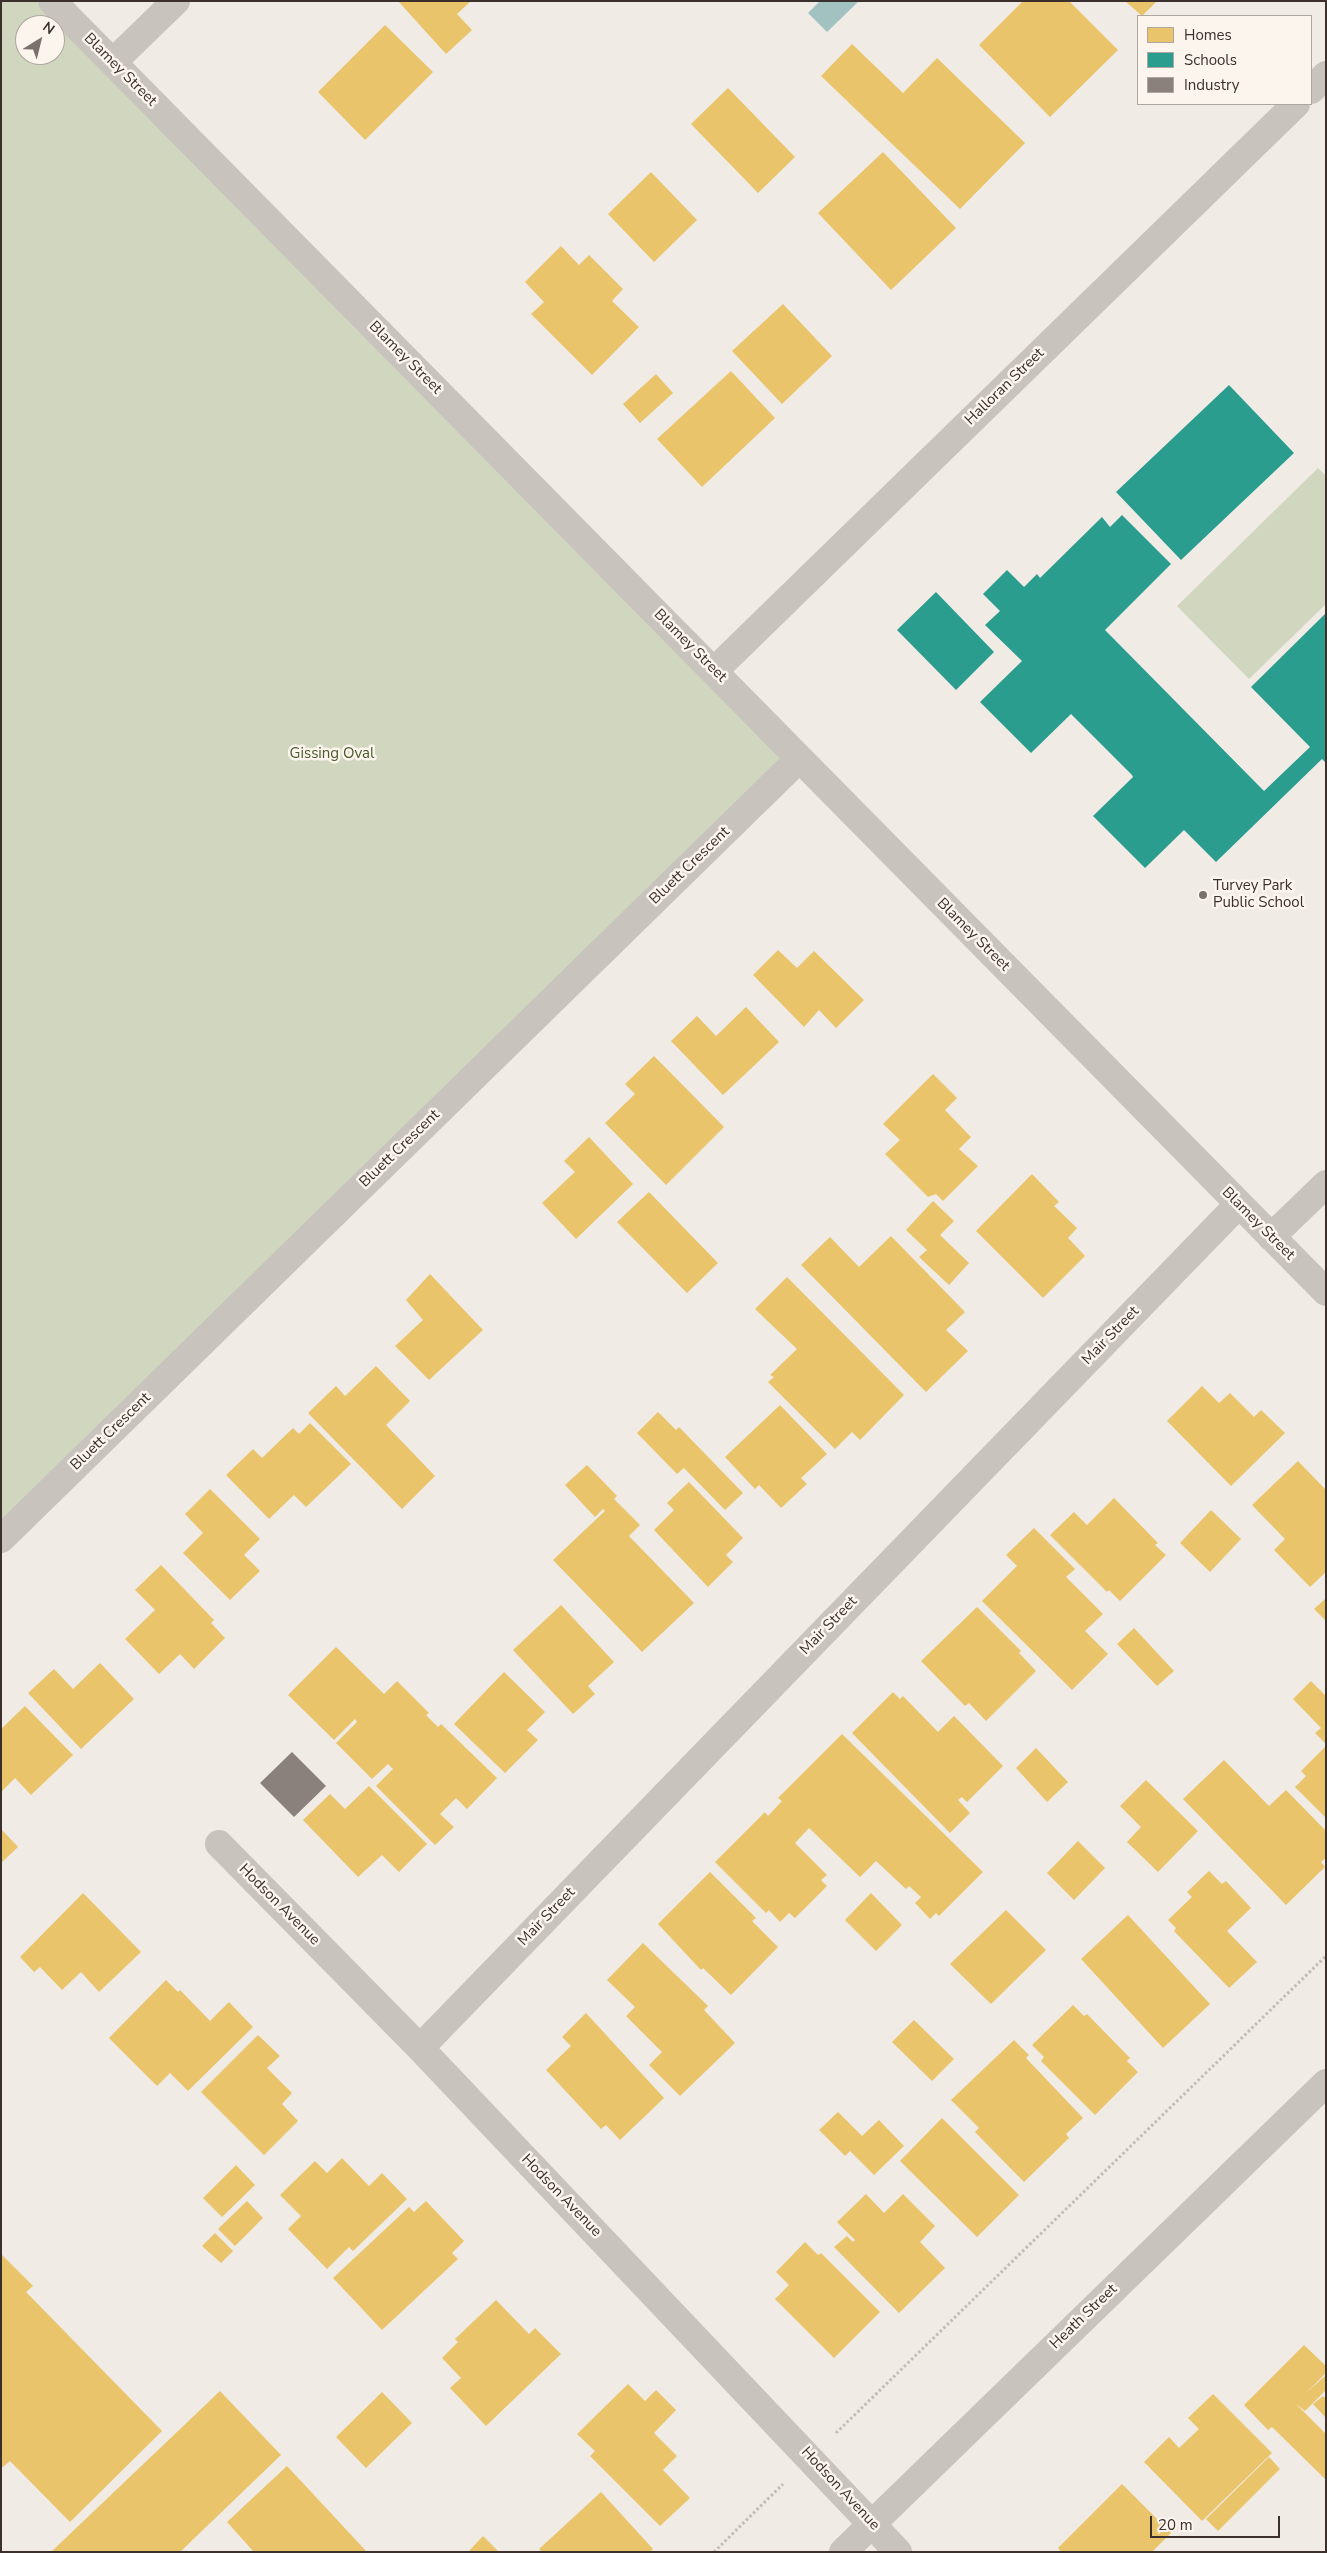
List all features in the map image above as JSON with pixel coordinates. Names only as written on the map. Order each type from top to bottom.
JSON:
[{"type":"street","name":"Blamey Street","points":[[52,1],[1238,1205],[1326,1292]]},
{"type":"street","points":[[113,62],[176,1]]},
{"type":"street","points":[[1312,89],[1326,75]]},
{"type":"street","name":"Halloran Street","points":[[714,671],[1295,105]]},
{"type":"street","name":"Bluett Crescent","points":[[1,1539],[799,759]]},
{"type":"street","points":[[1271,1237],[1326,1184]]},
{"type":"street","name":"Mair Street","points":[[420,2048],[1238,1205]]},
{"type":"street","name":"Hodson Avenue","points":[[219,1844],[420,2048],[898,2552]]},
{"type":"street","name":"Heath Street","points":[[843,2552],[1326,2083]]},
{"type":"path","points":[[836,2433],[1326,1956]]},
{"type":"path","points":[[714,2552],[784,2484]]},
{"type":"green space","name":"Gissing Oval","points":[[1,1],[52,1],[799,759],[1,1539]]},
{"type":"green space","points":[[1318,468],[1326,476],[1326,604],[1249,679],[1177,606]]},
{"type":"water","points":[[820,1],[859,1],[827,32],[808,13]]},
{"type":"building: Homes","points":[[398,1],[471,1],[457,14],[472,30],[446,54]]},
{"type":"building: Homes","points":[[1023,1],[1069,1],[1118,50],[1050,117],[979,45]]},
{"type":"building: Homes","points":[[1125,1],[1157,1],[1143,15]]},
{"type":"building: Homes","points":[[385,25],[433,72],[365,140],[318,92]]},
{"type":"building: Homes","points":[[852,44],[903,93],[937,58],[1025,143],[960,209],[821,76]]},
{"type":"building: Homes","points":[[728,88],[795,157],[758,193],[691,124]]},
{"type":"building: Homes","points":[[883,152],[956,228],[891,290],[818,213]]},
{"type":"building: Homes","points":[[651,172],[697,220],[654,262],[608,214]]},
{"type":"building: Homes","points":[[561,246],[579,265],[589,255],[623,289],[612,301],[639,327],[592,375],[531,314],[544,302],[525,282]]},
{"type":"building: Homes","points":[[783,304],[832,356],[782,404],[732,351]]},
{"type":"building: Homes","points":[[731,371],[775,418],[702,487],[657,439]]},
{"type":"building: Homes","points":[[656,374],[673,393],[640,423],[623,404]]},
{"type":"building: Homes","points":[[778,950],[797,968],[814,951],[864,1000],[836,1028],[819,1010],[804,1027],[753,975]]},
{"type":"building: Homes","points":[[746,1007],[779,1042],[723,1095],[671,1041],[697,1016],[716,1036]]},
{"type":"building: Homes","points":[[654,1056],[724,1127],[666,1185],[605,1123],[635,1094],[625,1084]]},
{"type":"building: Homes","points":[[933,1074],[957,1098],[945,1110],[971,1137],[959,1149],[978,1166],[943,1201],[936,1194],[928,1197],[885,1154],[900,1140],[883,1124]]},
{"type":"building: Homes","points":[[589,1137],[633,1184],[576,1239],[542,1203],[575,1172],[564,1161]]},
{"type":"building: Homes","points":[[1032,1174],[1059,1202],[1054,1206],[1077,1228],[1068,1238],[1085,1256],[1043,1298],[976,1231]]},
{"type":"building: Homes","points":[[649,1192],[718,1263],[687,1293],[617,1222]]},
{"type":"building: Homes","points":[[933,1201],[954,1221],[940,1235],[969,1263],[949,1285],[919,1257],[927,1250],[906,1230]]},
{"type":"building: Homes","points":[[891,1236],[965,1312],[946,1330],[968,1351],[926,1392],[801,1265],[830,1237],[859,1267]]},
{"type":"building: Homes","points":[[430,1274],[483,1330],[429,1380],[395,1346],[423,1320],[406,1300]]},
{"type":"building: Homes","points":[[787,1277],[904,1395],[860,1440],[852,1432],[835,1449],[768,1382],[774,1377],[770,1375],[797,1349],[755,1309]]},
{"type":"building: Homes","points":[[376,1366],[410,1401],[386,1425],[435,1476],[402,1509],[308,1413],[336,1386],[345,1396]]},
{"type":"building: Homes","points":[[1202,1386],[1219,1403],[1230,1393],[1254,1417],[1261,1410],[1285,1433],[1231,1486],[1167,1421]]},
{"type":"building: Homes","points":[[780,1405],[827,1454],[801,1478],[807,1484],[781,1508],[759,1485],[755,1489],[725,1457]]},
{"type":"building: Homes","points":[[658,1412],[676,1430],[679,1427],[743,1493],[725,1510],[684,1468],[677,1474],[637,1433]]},
{"type":"building: Homes","points":[[310,1423],[351,1464],[306,1507],[294,1495],[269,1519],[226,1475],[253,1449],[262,1458],[293,1428],[299,1434]]},
{"type":"building: Homes","points":[[1298,1461],[1326,1490],[1326,1572],[1310,1587],[1274,1550],[1285,1539],[1252,1505]]},
{"type":"building: Homes","points":[[587,1465],[617,1496],[614,1499],[640,1525],[629,1536],[694,1603],[642,1652],[553,1560],[605,1511],[603,1509],[595,1517],[565,1485]]},
{"type":"building: Homes","points":[[689,1482],[743,1538],[726,1555],[733,1562],[708,1587],[654,1530],[674,1510],[667,1503]]},
{"type":"building: Homes","points":[[210,1489],[260,1539],[244,1555],[260,1571],[230,1600],[183,1553],[203,1533],[185,1514]]},
{"type":"building: Homes","points":[[1114,1498],[1158,1543],[1155,1545],[1166,1555],[1120,1601],[1109,1590],[1107,1592],[1050,1535],[1074,1512],[1087,1525]]},
{"type":"building: Homes","points":[[1211,1510],[1241,1539],[1210,1572],[1180,1543]]},
{"type":"building: Homes","points":[[1034,1528],[1075,1569],[1066,1577],[1103,1614],[1085,1631],[1108,1654],[1072,1690],[982,1601],[1017,1566],[1006,1555]]},
{"type":"building: Homes","points":[[161,1565],[214,1620],[211,1623],[225,1638],[194,1669],[180,1654],[159,1674],[125,1639],[155,1610],[135,1590]]},
{"type":"building: Homes","points":[[1326,1598],[1326,1621],[1314,1609]]},
{"type":"building: Homes","points":[[561,1605],[614,1662],[588,1686],[595,1694],[573,1714],[513,1650]]},
{"type":"building: Homes","points":[[977,1607],[1021,1651],[1019,1653],[1036,1671],[986,1721],[969,1703],[965,1706],[921,1661]]},
{"type":"building: Homes","points":[[1134,1628],[1174,1671],[1157,1686],[1117,1644]]},
{"type":"building: Homes","points":[[336,1647],[384,1694],[397,1681],[429,1713],[426,1715],[438,1727],[441,1724],[497,1778],[467,1809],[456,1798],[440,1814],[454,1827],[435,1845],[376,1786],[393,1769],[388,1764],[372,1779],[336,1743],[357,1722],[355,1719],[334,1740],[288,1695]]},
{"type":"building: Homes","points":[[100,1663],[134,1699],[81,1749],[28,1693],[54,1669],[73,1689]]},
{"type":"building: Homes","points":[[504,1672],[545,1712],[527,1730],[538,1740],[505,1773],[454,1724]]},
{"type":"building: Homes","points":[[1311,1681],[1326,1696],[1326,1744],[1315,1733],[1321,1728],[1293,1699]]},
{"type":"building: Homes","points":[[893,1692],[900,1699],[903,1696],[938,1732],[954,1716],[1003,1766],[967,1802],[962,1797],[958,1800],[970,1813],[950,1833],[852,1733]]},
{"type":"building: Homes","points":[[25,1706],[73,1755],[31,1795],[15,1778],[1,1792],[1,1729]]},
{"type":"building: Homes","points":[[842,1734],[983,1872],[939,1916],[936,1913],[930,1919],[915,1903],[921,1897],[909,1886],[906,1889],[876,1861],[860,1877],[809,1828],[795,1843],[827,1875],[821,1880],[827,1886],[795,1918],[789,1913],[780,1922],[769,1910],[766,1913],[715,1862],[765,1812],[768,1816],[782,1801],[778,1798]]},
{"type":"building: Homes","points":[[1326,1746],[1326,1818],[1295,1787],[1306,1776],[1301,1771]]},
{"type":"building: Homes","points":[[1036,1748],[1068,1782],[1047,1802],[1016,1768]]},
{"type":"building: Homes","points":[[1224,1760],[1269,1806],[1286,1790],[1326,1831],[1326,1858],[1321,1862],[1325,1867],[1286,1905],[1183,1799]]},
{"type":"building: Homes","points":[[1146,1780],[1198,1831],[1158,1872],[1127,1842],[1141,1827],[1120,1806]]},
{"type":"building: Homes","points":[[369,1786],[427,1844],[399,1872],[382,1855],[358,1877],[303,1820],[330,1794],[345,1809]]},
{"type":"building: Homes","points":[[1,1829],[18,1847],[1,1863]]},
{"type":"building: Homes","points":[[1078,1841],[1105,1868],[1074,1900],[1047,1873]]},
{"type":"building: Homes","points":[[1209,1871],[1222,1884],[1226,1881],[1251,1908],[1227,1931],[1257,1962],[1229,1988],[1174,1931],[1176,1928],[1168,1920],[1192,1897],[1187,1892]]},
{"type":"building: Homes","points":[[710,1872],[756,1918],[752,1921],[778,1947],[731,1995],[703,1968],[701,1970],[658,1924]]},
{"type":"building: Homes","points":[[83,1893],[141,1952],[99,1992],[81,1972],[62,1990],[40,1967],[34,1972],[20,1957]]},
{"type":"building: Homes","points":[[871,1893],[902,1925],[876,1951],[845,1920]]},
{"type":"building: Homes","points":[[1006,1910],[1046,1950],[991,2004],[950,1964]]},
{"type":"building: Homes","points":[[1128,1915],[1210,2004],[1163,2048],[1081,1959]]},
{"type":"building: Homes","points":[[643,1943],[708,2006],[704,2010],[735,2043],[680,2096],[649,2065],[662,2052],[626,2016],[635,2007],[607,1980]]},
{"type":"building: Homes","points":[[166,1980],[178,1992],[180,1990],[210,2021],[229,2002],[253,2027],[188,2091],[170,2073],[157,2086],[109,2038]]},
{"type":"building: Homes","points":[[1073,2005],[1084,2016],[1087,2014],[1130,2058],[1127,2061],[1138,2072],[1095,2115],[1041,2061],[1044,2057],[1032,2045]]},
{"type":"building: Homes","points":[[586,2013],[664,2098],[620,2140],[606,2125],[601,2129],[546,2070],[571,2046],[562,2037]]},
{"type":"building: Homes","points":[[914,2020],[954,2059],[932,2081],[892,2042]]},
{"type":"building: Homes","points":[[258,2035],[280,2056],[267,2068],[292,2093],[282,2104],[298,2121],[264,2155],[201,2092]]},
{"type":"building: Homes","points":[[1014,2040],[1029,2055],[1026,2058],[1083,2118],[1066,2134],[1069,2138],[1024,2182],[975,2132],[979,2128],[951,2100]]},
{"type":"building: Homes","points":[[838,2112],[862,2136],[879,2120],[904,2146],[874,2175],[850,2151],[845,2156],[819,2130]]},
{"type":"building: Homes","points":[[942,2118],[1019,2195],[977,2237],[900,2161]]},
{"type":"building: Homes","points":[[342,2158],[369,2186],[382,2173],[407,2199],[353,2251],[349,2247],[327,2269],[288,2229],[301,2216],[280,2195],[315,2161],[327,2173]]},
{"type":"building: Homes","points":[[236,2165],[255,2185],[222,2217],[203,2198]]},
{"type":"building: Homes","points":[[866,2194],[884,2213],[903,2194],[935,2226],[920,2242],[945,2268],[899,2313],[834,2247],[847,2236],[853,2242],[855,2240],[837,2222]]},
{"type":"building: Homes","points":[[247,2201],[263,2218],[235,2246],[218,2229]]},
{"type":"building: Homes","points":[[426,2201],[464,2241],[452,2253],[458,2259],[382,2330],[333,2278],[409,2207],[414,2212]]},
{"type":"building: Homes","points":[[215,2233],[233,2251],[221,2263],[202,2246]]},
{"type":"building: Homes","points":[[805,2242],[818,2255],[821,2253],[880,2312],[834,2358],[775,2299],[789,2285],[776,2272]]},
{"type":"building: Homes","points":[[1,2254],[33,2286],[26,2292],[162,2431],[70,2522],[10,2461],[3,2467],[1,2466]]},
{"type":"building: Homes","points":[[496,2300],[529,2334],[535,2328],[561,2354],[486,2426],[450,2388],[461,2378],[442,2358],[458,2342],[455,2339]]},
{"type":"building: Homes","points":[[1304,2345],[1326,2366],[1326,2373],[1306,2393],[1325,2376],[1326,2390],[1305,2411],[1296,2404],[1326,2434],[1326,2480],[1272,2427],[1268,2430],[1244,2405]]},
{"type":"building: Homes","points":[[628,2384],[645,2401],[656,2390],[676,2410],[654,2433],[677,2456],[663,2470],[690,2498],[660,2526],[590,2456],[595,2451],[577,2434]]},
{"type":"building: Homes","points":[[220,2391],[281,2455],[180,2552],[51,2552]]},
{"type":"building: Homes","points":[[382,2392],[412,2423],[366,2468],[336,2437]]},
{"type":"building: Homes","points":[[1213,2394],[1272,2453],[1202,2521],[1144,2462],[1169,2437],[1179,2448],[1199,2429],[1188,2418]]},
{"type":"building: Homes","points":[[1323,2396],[1326,2399],[1326,2418],[1313,2404]]},
{"type":"building: Homes","points":[[1269,2457],[1280,2469],[1218,2531],[1206,2519]]},
{"type":"building: Homes","points":[[287,2466],[367,2552],[254,2552],[227,2522]]},
{"type":"building: Homes","points":[[1122,2484],[1171,2533],[1152,2552],[1061,2552],[1058,2548]]},
{"type":"building: Homes","points":[[601,2492],[653,2549],[650,2552],[542,2552],[539,2549]]},
{"type":"building: Homes","points":[[483,2536],[499,2552],[468,2552]]},
{"type":"building: Schools","points":[[1229,385],[1294,453],[1181,560],[1116,492]]},
{"type":"building: Schools","points":[[1122,515],[1171,564],[1105,630],[1264,791],[1310,747],[1251,687],[1326,613],[1326,763],[1322,759],[1216,862],[1184,830],[1145,868],[1093,816],[1133,777],[1132,775],[1071,714],[1031,753],[980,702],[1022,661],[985,625],[1000,611],[983,594],[1007,570],[1024,587],[1037,574],[1040,578],[1102,517],[1110,527]]},
{"type":"building: Schools","points":[[936,592],[994,652],[956,690],[897,630]]},
{"type":"building: Industry","points":[[292,1752],[326,1786],[294,1817],[260,1783]]},
{"type":"place","name":"Turvey Park Public School","points":[[1203,895]]}]
